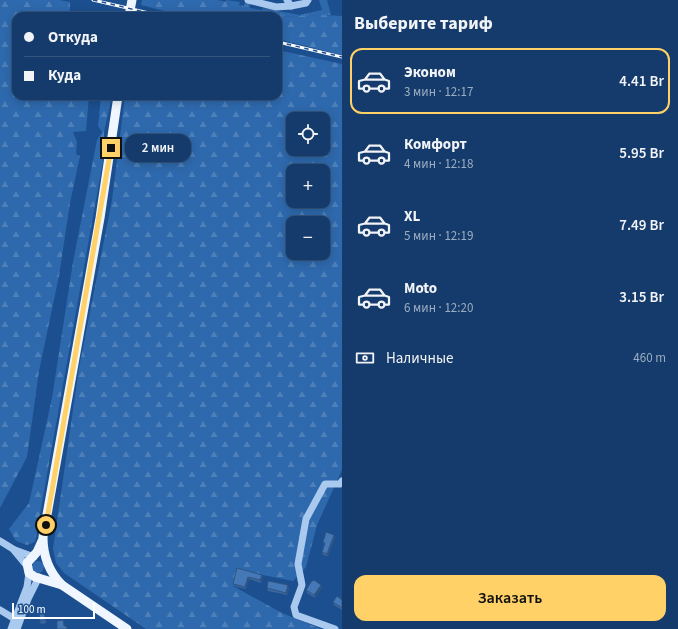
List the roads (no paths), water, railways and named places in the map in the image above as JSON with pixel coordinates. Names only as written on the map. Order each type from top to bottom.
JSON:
[{"type":"main road","points":[[130,12],[132,0]]},
{"type":"main road","points":[[117,100],[100,218],[44,537],[44,553],[53,575],[62,585],[127,629]]},
{"type":"main road","points":[[44,537],[34,557],[29,561],[28,569],[35,577],[62,585]]},
{"type":"main road","points":[[34,557],[43,558],[47,562],[48,570],[44,575],[39,577]]},
{"type":"street","points":[[248,0],[276,7],[289,3],[306,3],[308,0]]},
{"type":"street","points":[[335,629],[296,614],[294,607],[302,585],[298,564],[306,519],[326,484],[340,484],[342,481]]},
{"type":"street","points":[[0,541],[13,550],[34,557]]},
{"type":"street","points":[[13,550],[28,569],[27,586],[17,623]]},
{"type":"street","points":[[25,608],[39,577]]},
{"type":"street","points":[[11,629],[17,623],[40,583],[51,581]]},
{"type":"street","points":[[0,610],[17,623]]},
{"type":"railway","points":[[93,0],[145,12]]},
{"type":"railway","points":[[282,43],[342,57]]}]
